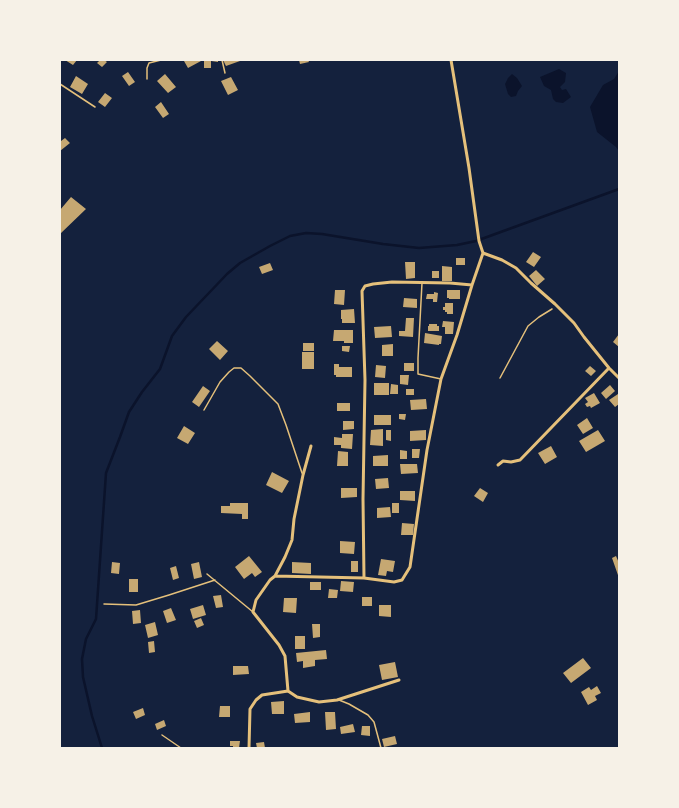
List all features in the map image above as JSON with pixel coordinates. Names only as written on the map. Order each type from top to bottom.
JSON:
[{"type":"street","points":[[275,576],[364,578],[394,582],[402,580],[410,567],[427,450],[441,379],[457,335],[482,253],[451,60]]},
{"type":"street","points":[[482,253],[502,260],[516,268],[574,323],[609,368],[618,375]]},
{"type":"street","points":[[364,578],[363,499],[365,380],[362,291],[365,286],[392,282],[472,284]]},
{"type":"street","points":[[498,465],[503,461],[511,462],[520,460],[609,368]]},
{"type":"street","points":[[288,691],[285,656],[279,645],[253,612],[256,600],[270,580],[275,576],[292,540],[294,519],[303,474],[311,446]]},
{"type":"street","points":[[249,748],[250,709],[256,700],[262,695],[288,691],[297,697],[319,702],[337,700],[399,680]]},
{"type":"lane","points":[[147,80],[147,68],[149,63],[161,60]]},
{"type":"lane","points":[[222,60],[225,73]]},
{"type":"lane","points":[[422,282],[418,374],[441,379]]},
{"type":"lane","points":[[204,410],[220,382],[234,368],[241,368],[278,404],[303,474]]},
{"type":"lane","points":[[207,574],[253,612]]},
{"type":"lane","points":[[104,604],[136,605],[215,580]]},
{"type":"lane","points":[[337,700],[349,704],[368,715],[374,722],[382,748]]},
{"type":"lane","points":[[162,735],[181,748]]},
{"type":"path","points":[[60,84],[95,107]]},
{"type":"path","points":[[500,378],[528,326],[557,306]]},
{"type":"water","points":[[559,69],[566,73],[565,82],[560,87],[562,90],[566,89],[571,97],[563,103],[556,102],[553,99],[551,90],[544,86],[540,77]]},
{"type":"water","points":[[619,71],[619,151],[597,132],[590,107],[603,85],[614,79]]},
{"type":"water","points":[[512,74],[517,78],[522,86],[516,96],[511,97],[508,94],[505,84]]},
{"type":"building","points":[[65,60],[77,60],[73,65]]},
{"type":"building","points":[[100,60],[107,62],[102,67],[97,63]]},
{"type":"building","points":[[204,60],[218,60],[218,62],[211,61],[211,68],[204,68]]},
{"type":"building","points":[[223,60],[239,60],[240,61],[226,66]]},
{"type":"building","points":[[299,60],[308,60],[309,62],[300,64]]},
{"type":"building","points":[[184,61],[201,61],[188,68]]},
{"type":"building","points":[[128,72],[135,82],[129,86],[122,76]]},
{"type":"building","points":[[165,74],[176,87],[168,93],[157,81]]},
{"type":"building","points":[[76,76],[88,84],[82,94],[70,87]]},
{"type":"building","points":[[231,77],[238,90],[228,95],[221,81]]},
{"type":"building","points":[[105,93],[112,98],[105,107],[98,102]]},
{"type":"building","points":[[161,102],[169,114],[163,118],[155,107]]},
{"type":"building","points":[[65,138],[70,143],[60,151],[60,140],[61,141]]},
{"type":"building","points":[[71,197],[86,209],[60,234],[60,210]]},
{"type":"building","points":[[533,252],[541,257],[534,267],[526,262]]},
{"type":"building","points":[[456,258],[465,258],[465,265],[456,265]]},
{"type":"building","points":[[405,262],[415,262],[415,278],[406,279]]},
{"type":"building","points":[[270,263],[273,270],[262,274],[259,267]]},
{"type":"building","points":[[442,266],[452,267],[452,281],[442,281]]},
{"type":"building","points":[[536,270],[545,279],[537,286],[529,276]]},
{"type":"building","points":[[432,271],[439,271],[439,278],[432,278]]},
{"type":"building","points":[[335,290],[345,290],[344,305],[334,304]]},
{"type":"building","points":[[447,290],[460,290],[460,299],[447,298]]},
{"type":"building","points":[[434,292],[438,293],[437,302],[433,302],[433,299],[426,299],[427,294],[434,294]]},
{"type":"building","points":[[404,298],[417,299],[417,308],[403,307]]},
{"type":"building","points":[[445,303],[453,303],[453,314],[447,314],[445,310],[443,310]]},
{"type":"building","points":[[354,309],[355,323],[342,323],[341,310]]},
{"type":"building","points":[[406,318],[414,318],[413,337],[399,336],[399,331],[405,331]]},
{"type":"building","points":[[443,321],[454,322],[453,334],[445,334],[445,327],[442,327]]},
{"type":"building","points":[[429,324],[437,324],[437,326],[439,326],[439,331],[428,331]]},
{"type":"building","points":[[391,326],[392,337],[375,338],[374,327]]},
{"type":"building","points":[[334,330],[353,330],[353,343],[333,341]]},
{"type":"building","points":[[425,333],[442,336],[441,344],[424,343]]},
{"type":"building","points":[[619,334],[619,347],[613,342]]},
{"type":"building","points":[[217,341],[228,351],[220,360],[209,349]]},
{"type":"building","points":[[303,343],[314,343],[314,351],[303,351]]},
{"type":"building","points":[[393,344],[393,356],[382,356],[382,345]]},
{"type":"building","points":[[342,346],[350,346],[349,352],[342,351]]},
{"type":"building","points":[[302,352],[314,352],[314,369],[302,369]]},
{"type":"building","points":[[404,363],[414,363],[414,371],[404,371]]},
{"type":"building","points":[[334,364],[339,364],[339,367],[352,367],[352,377],[336,377],[336,375],[334,375]]},
{"type":"building","points":[[376,365],[386,366],[385,378],[375,377]]},
{"type":"building","points":[[590,366],[596,371],[591,376],[585,371]]},
{"type":"building","points":[[400,375],[409,375],[408,385],[400,384]]},
{"type":"building","points":[[374,383],[389,383],[389,395],[374,395]]},
{"type":"building","points":[[391,384],[398,385],[398,394],[390,394]]},
{"type":"building","points":[[610,385],[615,391],[606,399],[601,393]]},
{"type":"building","points":[[203,386],[210,391],[199,407],[192,402]]},
{"type":"building","points":[[406,389],[414,389],[414,395],[406,395]]},
{"type":"building","points":[[594,393],[600,403],[591,408],[590,406],[587,407],[585,404],[588,402],[585,398]]},
{"type":"building","points":[[618,394],[619,404],[615,407],[609,400]]},
{"type":"building","points":[[426,399],[427,409],[411,410],[410,400]]},
{"type":"building","points":[[337,403],[350,403],[350,411],[337,411]]},
{"type":"building","points":[[399,414],[406,414],[405,420],[399,419]]},
{"type":"building","points":[[374,415],[391,415],[391,425],[374,425]]},
{"type":"building","points":[[587,418],[593,428],[583,434],[577,425]]},
{"type":"building","points":[[343,421],[354,421],[354,429],[343,430]]},
{"type":"building","points":[[184,426],[195,433],[188,444],[177,438]]},
{"type":"building","points":[[383,429],[383,446],[370,445],[371,430]]},
{"type":"building","points":[[386,430],[391,430],[391,441],[386,440]]},
{"type":"building","points":[[426,430],[426,440],[410,441],[410,431]]},
{"type":"building","points":[[598,430],[605,441],[586,452],[579,441]]},
{"type":"building","points":[[342,434],[353,434],[352,449],[341,448],[341,445],[334,445],[334,437],[342,438]]},
{"type":"building","points":[[551,446],[557,457],[545,464],[538,453]]},
{"type":"building","points":[[412,449],[420,449],[419,458],[412,458]]},
{"type":"building","points":[[400,450],[407,451],[407,459],[400,459]]},
{"type":"building","points":[[338,451],[348,452],[348,466],[337,466]]},
{"type":"building","points":[[388,455],[388,466],[373,466],[373,456]]},
{"type":"building","points":[[400,464],[417,464],[418,473],[401,474]]},
{"type":"building","points":[[272,472],[289,481],[282,493],[266,485]]},
{"type":"building","points":[[388,478],[389,488],[376,489],[375,479]]},
{"type":"building","points":[[341,488],[357,488],[357,497],[341,498]]},
{"type":"building","points":[[480,488],[488,493],[483,502],[474,496]]},
{"type":"building","points":[[400,491],[415,491],[415,501],[400,500]]},
{"type":"building","points":[[230,503],[248,503],[248,519],[242,519],[242,514],[221,513],[221,506],[230,506]]},
{"type":"building","points":[[392,503],[399,503],[399,513],[392,513]]},
{"type":"building","points":[[390,507],[391,517],[377,518],[377,508]]},
{"type":"building","points":[[402,523],[414,524],[413,535],[401,535]]},
{"type":"building","points":[[340,541],[355,542],[354,554],[340,553]]},
{"type":"building","points":[[249,556],[262,572],[255,577],[252,573],[244,579],[235,567]]},
{"type":"building","points":[[616,556],[619,563],[619,578],[612,558]]},
{"type":"building","points":[[381,559],[395,561],[393,572],[387,571],[386,576],[378,575]]},
{"type":"building","points":[[351,561],[358,561],[358,572],[351,572]]},
{"type":"building","points":[[112,562],[120,563],[119,574],[111,573]]},
{"type":"building","points":[[199,562],[202,577],[194,579],[191,564]]},
{"type":"building","points":[[292,562],[311,563],[311,574],[292,573]]},
{"type":"building","points":[[176,566],[179,578],[173,580],[170,568]]},
{"type":"building","points":[[129,579],[138,579],[138,592],[129,592]]},
{"type":"building","points":[[341,581],[354,582],[353,592],[340,591]]},
{"type":"building","points":[[310,582],[321,582],[321,590],[310,590]]},
{"type":"building","points":[[329,589],[338,590],[337,598],[328,598]]},
{"type":"building","points":[[221,595],[223,607],[216,608],[213,596]]},
{"type":"building","points":[[362,597],[372,597],[372,606],[362,606]]},
{"type":"building","points":[[284,598],[297,598],[296,613],[283,612]]},
{"type":"building","points":[[203,605],[206,615],[193,619],[190,609]]},
{"type":"building","points":[[379,605],[391,605],[391,617],[379,616]]},
{"type":"building","points":[[171,608],[176,620],[167,623],[163,611]]},
{"type":"building","points":[[140,610],[141,623],[133,624],[132,611]]},
{"type":"building","points":[[201,618],[204,625],[197,628],[194,621]]},
{"type":"building","points":[[155,622],[158,635],[148,638],[145,625]]},
{"type":"building","points":[[312,624],[320,624],[320,637],[313,638]]},
{"type":"building","points":[[295,636],[305,636],[305,649],[295,649]]},
{"type":"building","points":[[154,641],[155,652],[149,653],[148,642]]},
{"type":"building","points":[[326,650],[327,659],[315,660],[315,666],[303,668],[303,661],[297,662],[296,653]]},
{"type":"building","points":[[583,658],[591,668],[571,683],[563,673]]},
{"type":"building","points":[[395,662],[398,677],[382,680],[379,665]]},
{"type":"building","points":[[233,666],[248,666],[249,674],[233,675]]},
{"type":"building","points":[[597,686],[601,693],[595,696],[597,700],[588,705],[581,692],[589,687],[591,690]]},
{"type":"building","points":[[284,701],[284,714],[272,714],[271,702]]},
{"type":"building","points":[[220,706],[230,706],[230,717],[219,717]]},
{"type":"building","points":[[143,708],[145,715],[136,719],[133,712]]},
{"type":"building","points":[[310,712],[310,722],[295,723],[294,714]]},
{"type":"building","points":[[325,712],[335,712],[336,729],[326,730]]},
{"type":"building","points":[[164,720],[166,726],[157,730],[155,724]]},
{"type":"building","points":[[353,724],[355,732],[341,734],[340,727]]},
{"type":"building","points":[[362,726],[370,726],[370,736],[361,735]]},
{"type":"building","points":[[395,736],[397,744],[384,747],[382,739]]},
{"type":"building","points":[[230,741],[240,741],[239,748],[233,748],[233,746],[230,746]]},
{"type":"building","points":[[264,742],[265,748],[257,748],[256,743]]},
{"type":"waterway","points":[[102,748],[92,716],[83,677],[82,659],[86,639],[96,619],[106,473],[129,412],[160,369],[172,336],[186,317],[227,274],[240,263],[290,236],[306,233],[322,234],[419,248],[457,245],[476,241],[619,189]]}]
